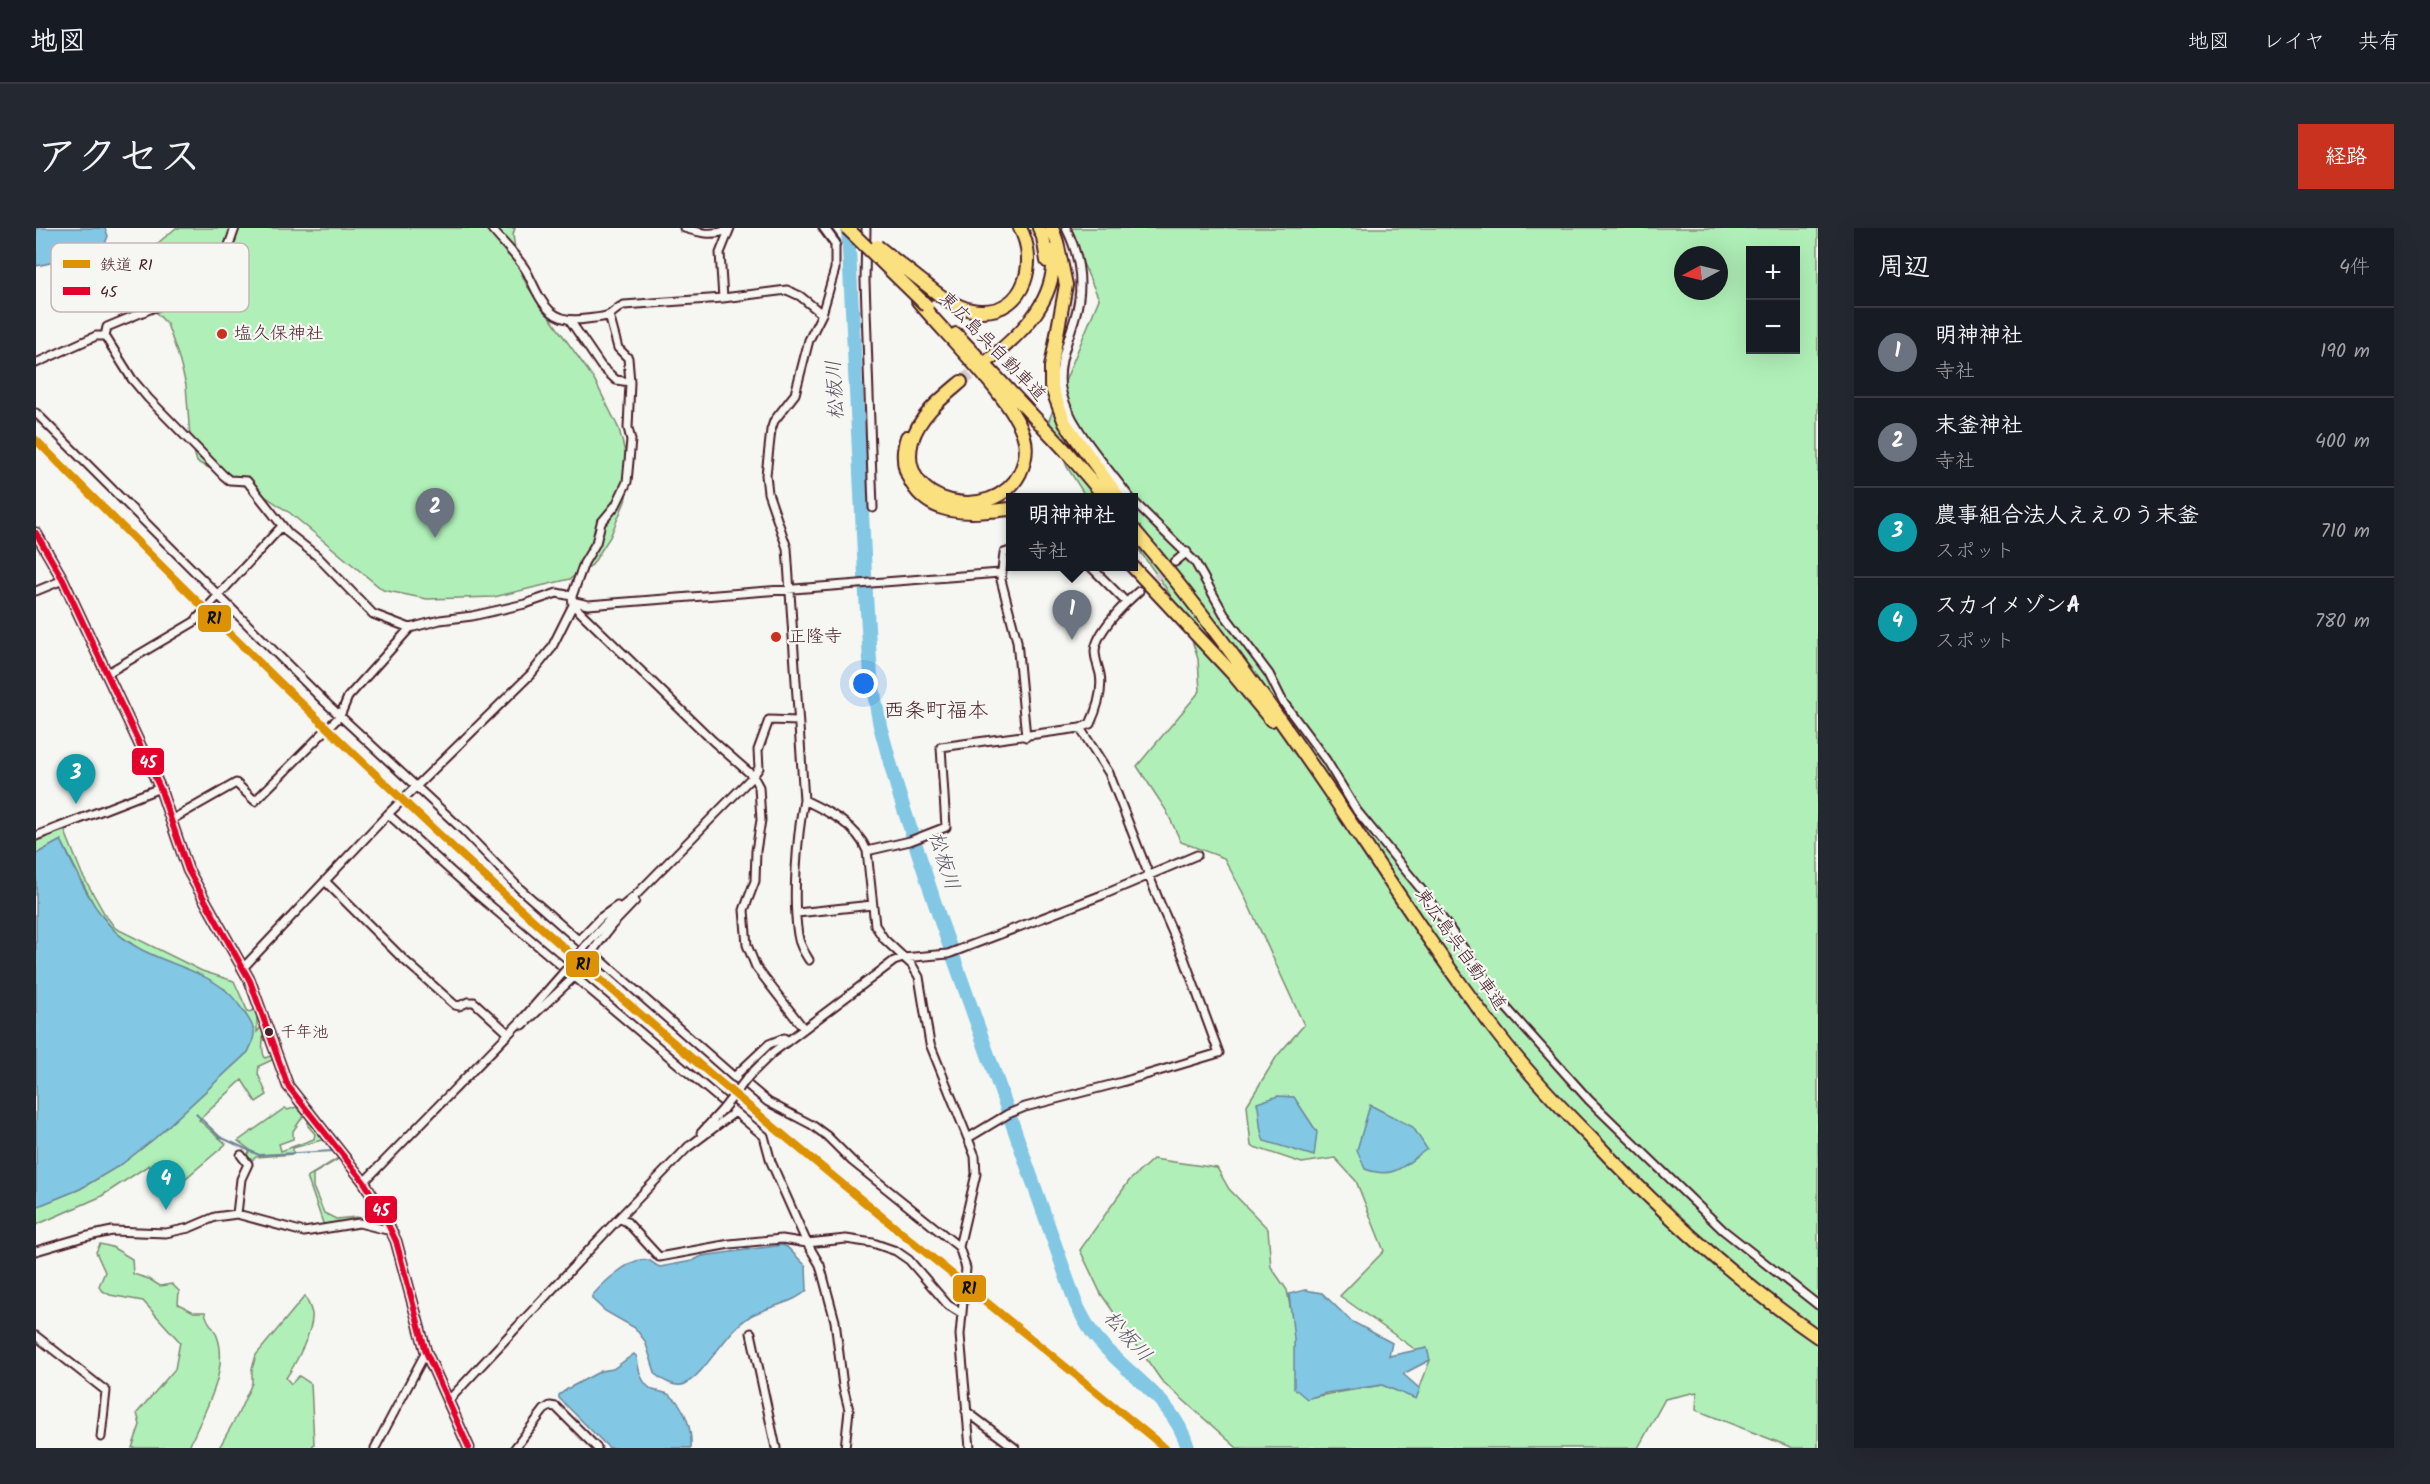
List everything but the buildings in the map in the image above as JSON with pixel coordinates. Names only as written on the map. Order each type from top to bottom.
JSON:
[{"type":"highway","name":"東広島呉自動車道","points":[[847,228],[992,371],[1102,493]]},
{"type":"highway","points":[[855,228],[938,294],[956,305],[980,311],[994,310],[1007,304],[1017,295],[1025,282],[1029,267],[1028,251],[1020,228]]},
{"type":"highway","points":[[1039,228],[1046,250],[1047,265],[1044,284],[1037,300],[1015,329],[986,357],[1028,325],[1046,296],[1052,281],[1054,262],[1050,228]]},
{"type":"highway","points":[[1050,228],[1058,242],[1066,285],[1051,368],[1052,386],[1065,423],[1115,493]]},
{"type":"highway","points":[[926,307],[1004,400],[1024,436],[1026,451],[1023,467],[1016,480],[1001,493],[983,502],[964,504],[948,501],[936,496],[920,482],[914,472],[912,442],[920,424],[959,379],[925,406],[906,439],[903,454],[910,481],[931,504],[951,510],[978,512],[1006,509]]},
{"type":"highway","points":[[1138,524],[1188,598]]},
{"type":"highway","name":"東広島呉自動車道","points":[[1138,535],[1276,714],[1453,974],[1498,1035],[1554,1100],[1664,1212],[1717,1260],[1778,1309],[1818,1337]]},
{"type":"highway","points":[[1136,571],[1233,674],[1332,795]]},
{"type":"street","points":[[230,243],[235,228]]},
{"type":"street","points":[[491,228],[521,263],[542,301],[561,320],[571,322],[609,315],[624,305],[723,298],[787,290],[800,296],[822,314]]},
{"type":"street","points":[[684,228],[704,235],[714,235],[729,229]]},
{"type":"street","points":[[809,960],[801,947],[798,935],[796,877],[804,800],[791,588],[787,548],[768,493],[766,475],[768,447],[774,421],[795,394],[809,340],[822,314],[834,269],[835,243],[824,228]]},
{"type":"street","points":[[866,228],[865,281],[873,508]]},
{"type":"street","points":[[1065,228],[1078,259],[1079,287],[1075,317],[1060,364],[1062,391],[1066,406],[1078,428],[1126,493]]},
{"type":"street","points":[[723,298],[720,253],[729,229]]},
{"type":"street","points":[[143,312],[107,327],[105,336],[132,379],[148,398],[223,476],[229,480],[247,481],[282,526],[344,582],[373,614],[410,628]]},
{"type":"street","points":[[243,968],[389,813],[531,674],[551,649],[572,600],[584,563],[596,543],[601,522],[616,504],[627,482],[631,440],[628,428],[630,382],[628,358],[618,348],[609,315]]},
{"type":"street","points":[[571,322],[601,366],[615,380],[630,382]]},
{"type":"street","points":[[36,363],[96,336],[105,336]]},
{"type":"street","points":[[36,413],[339,717],[413,789],[464,831],[519,888],[734,1077],[768,1102],[812,1125],[827,1136],[852,1161],[959,1247]]},
{"type":"street","points":[[1138,507],[1195,562],[1224,614],[1269,674],[1283,702],[1326,760],[1357,810],[1425,894],[1503,1004],[1589,1100],[1723,1230],[1818,1305]]},
{"type":"street","points":[[106,674],[194,622],[282,526]]},
{"type":"street","points":[[36,533],[63,580],[160,788],[188,870],[243,968],[288,1086],[364,1182],[396,1241],[426,1353],[469,1448]]},
{"type":"street","points":[[1006,552],[1000,573],[1017,641],[1026,737]]},
{"type":"street","points":[[1175,562],[1187,552]]},
{"type":"street","points":[[1094,571],[1126,603]]},
{"type":"street","points":[[171,820],[236,783],[255,801],[339,717],[348,697],[410,628],[525,604],[557,593],[588,605],[1000,573]]},
{"type":"street","points":[[36,591],[63,580]]},
{"type":"street","points":[[867,850],[910,841],[946,827],[941,747],[1026,737],[1080,728],[1090,724],[1100,692],[1101,676],[1095,649],[1099,639],[1126,603],[1139,591]]},
{"type":"street","points":[[572,600],[713,741],[753,776],[759,787],[761,820],[756,851],[755,881],[744,910],[747,945],[756,967],[804,1029]]},
{"type":"street","points":[[364,1182],[520,1022],[618,910],[635,896],[753,776],[759,768],[758,750],[769,720],[798,721]]},
{"type":"street","points":[[968,1138],[1008,1114],[1025,1107],[1122,1082],[1219,1053],[1184,958],[1109,773],[1080,728]]},
{"type":"street","points":[[36,836],[160,788]]},
{"type":"street","points":[[804,800],[833,814],[863,842],[867,850],[874,925],[884,939],[912,965],[919,977],[930,1044],[975,1156],[976,1174],[959,1247],[966,1268],[960,1335],[970,1448]]},
{"type":"street","points":[[389,813],[574,976],[764,1136],[771,1162],[807,1243],[820,1264],[835,1321],[843,1386],[849,1410],[844,1448]]},
{"type":"street","points":[[447,1402],[687,1148],[723,1109],[748,1077],[772,1053],[894,961],[903,958],[948,954],[1105,894],[1197,855]]},
{"type":"street","points":[[325,881],[454,1005],[474,1002],[507,1033]]},
{"type":"street","points":[[579,940],[600,918],[635,896]]},
{"type":"street","points":[[592,952],[612,925],[636,900],[635,896]]},
{"type":"street","points":[[797,913],[872,905]]},
{"type":"street","points":[[912,965],[917,957]]},
{"type":"street","points":[[520,1022],[523,1024],[574,976]]},
{"type":"street","points":[[734,1077],[769,1044],[783,1038],[788,1041]]},
{"type":"street","points":[[687,1148],[735,1112]]},
{"type":"street","points":[[237,1214],[241,1179],[248,1164],[241,1155]]},
{"type":"street","points":[[36,1251],[112,1231],[166,1233],[189,1228],[215,1217],[237,1214],[304,1232],[359,1223],[391,1231]]},
{"type":"street","points":[[619,1218],[627,1222],[659,1257],[730,1244],[782,1239],[807,1243],[846,1239],[873,1243],[896,1251],[909,1260],[948,1305],[961,1313]]},
{"type":"street","points":[[751,1333],[776,1448]]},
{"type":"street","points":[[36,1336],[106,1391],[101,1437]]},
{"type":"street","points":[[375,1448],[426,1353]]},
{"type":"street","points":[[515,1448],[544,1410],[550,1406],[556,1407],[597,1448]]},
{"type":"street","points":[[966,1411],[1015,1448]]},
{"type":"green space","points":[[176,228],[515,228],[513,235],[517,263],[527,286],[594,379],[619,429],[627,460],[626,499],[610,537],[592,565],[570,579],[494,597],[427,599],[383,590],[290,513],[263,495],[197,462],[190,437],[186,385],[178,355],[167,324],[156,312],[249,312],[249,243],[158,243]]},
{"type":"green space","points":[[1067,228],[1818,228],[1818,1448],[1793,1448],[1696,1410],[1697,1392],[1665,1399],[1638,1448],[1237,1448],[1161,1380],[1101,1294],[1080,1250],[1129,1181],[1153,1159],[1217,1168],[1229,1189],[1268,1229],[1271,1267],[1287,1290],[1307,1398],[1382,1385],[1416,1398],[1430,1360],[1340,1296],[1384,1251],[1356,1181],[1335,1158],[1302,1163],[1251,1146],[1247,1105],[1277,1056],[1304,1025],[1243,893],[1224,858],[1181,842],[1166,810],[1137,766],[1200,691],[1198,659],[1187,625],[1166,588],[1138,549],[1138,493],[1083,493],[1067,467],[1049,420],[1099,299]]},
{"type":"green space","points":[[64,829],[82,874],[115,928],[202,971],[234,981],[248,1012],[255,1010],[257,1014],[257,1032],[262,1026],[265,1058],[273,1055],[274,1059],[259,1066],[258,1074],[267,1095],[256,1102],[242,1080],[199,1120],[226,1144],[167,1194],[149,1165],[100,1197],[36,1225],[36,1207],[80,1189],[122,1164],[155,1138],[248,1052],[253,1041],[225,989],[141,950],[115,932],[95,907],[61,840],[36,854],[36,841]]},
{"type":"green space","points":[[296,1107],[304,1115],[293,1131],[293,1139],[279,1144],[281,1151],[314,1139],[315,1134],[308,1126],[308,1120],[325,1139],[293,1148],[293,1154],[256,1157],[251,1161],[246,1157],[250,1150],[238,1141],[285,1108],[288,1110]]},
{"type":"green space","points":[[340,1157],[370,1199],[380,1225],[352,1220],[324,1226],[307,1177]],"holes":[[[340,1158],[359,1185],[377,1221],[356,1217],[336,1219],[324,1213],[313,1187],[313,1174]]]},
{"type":"green space","points":[[100,1244],[112,1247],[132,1259],[133,1274],[149,1279],[160,1286],[172,1284],[179,1291],[178,1304],[194,1312],[205,1312],[216,1333],[220,1349],[218,1377],[190,1445],[191,1448],[132,1448],[140,1425],[137,1413],[175,1369],[180,1342],[143,1301],[110,1295],[101,1290],[99,1286],[105,1272],[96,1252]]},
{"type":"green space","points":[[305,1296],[312,1314],[312,1321],[299,1356],[286,1378],[291,1384],[299,1376],[311,1384],[314,1444],[311,1448],[219,1448],[252,1383],[252,1369],[256,1355]]},
{"type":"water","points":[[36,228],[105,228],[108,236],[105,243],[51,243],[51,263],[36,266]]},
{"type":"water","name":"千年池","points":[[61,840],[98,911],[115,931],[140,949],[198,974],[224,989],[246,1014],[254,1033],[248,1052],[155,1138],[122,1164],[80,1189],[36,1207],[36,854]]},
{"type":"water","points":[[1278,1096],[1294,1097],[1317,1132],[1314,1156],[1264,1141],[1257,1103]]},
{"type":"water","points":[[1370,1105],[1413,1127],[1427,1149],[1392,1172],[1375,1172],[1365,1169],[1357,1150]]},
{"type":"water","points":[[782,1245],[806,1266],[807,1290],[741,1323],[701,1371],[685,1384],[670,1383],[656,1375],[645,1341],[635,1328],[605,1311],[592,1299],[596,1291],[609,1278],[626,1266],[641,1260],[649,1261],[660,1267],[692,1261],[702,1256]]},
{"type":"water","points":[[1305,1290],[1322,1293],[1351,1321],[1392,1343],[1389,1356],[1427,1348],[1430,1360],[1403,1374],[1420,1389],[1416,1399],[1382,1385],[1326,1393],[1307,1399],[1294,1388],[1294,1339],[1289,1294]]},
{"type":"water","points":[[634,1354],[646,1384],[653,1390],[669,1395],[681,1406],[689,1427],[691,1448],[609,1448],[559,1398],[559,1395],[569,1388],[601,1371],[613,1369]]},
{"type":"waterway","name":"松板川","points":[[848,228],[871,677],[880,726],[898,791],[940,919],[1076,1304],[1087,1325],[1107,1350],[1148,1388],[1172,1415],[1188,1448]]},
{"type":"waterway","points":[[196,1114],[220,1137],[259,1155],[334,1151]]},
{"type":"tunnel","points":[[961,382],[986,363]]},
{"type":"tunnel","points":[[1139,591],[1175,562]]},
{"type":"rail line","name":"R1","points":[[36,440],[274,676],[517,906],[757,1113],[1165,1448]]},
{"type":"transit line","name":"45","points":[[36,533],[63,580],[160,788],[188,870],[250,981],[288,1086],[364,1182],[396,1241],[426,1352],[469,1448]]},
{"type":"place","name":"塩久保神社","points":[[222,334]]},
{"type":"place","name":"末釜神社","points":[[435,538]]},
{"type":"place","name":"正隆寺","points":[[776,637]]},
{"type":"place","name":"明神神社","points":[[1072,640]]},
{"type":"place","name":"農事組合法人ええのう末釜","points":[[76,804]]},
{"type":"place","name":"千年池","points":[[269,1032]]},
{"type":"place","name":"スカイメゾンA","points":[[166,1210]]},
{"type":"district","name":"西条町福本","points":[[936,711]]}]
